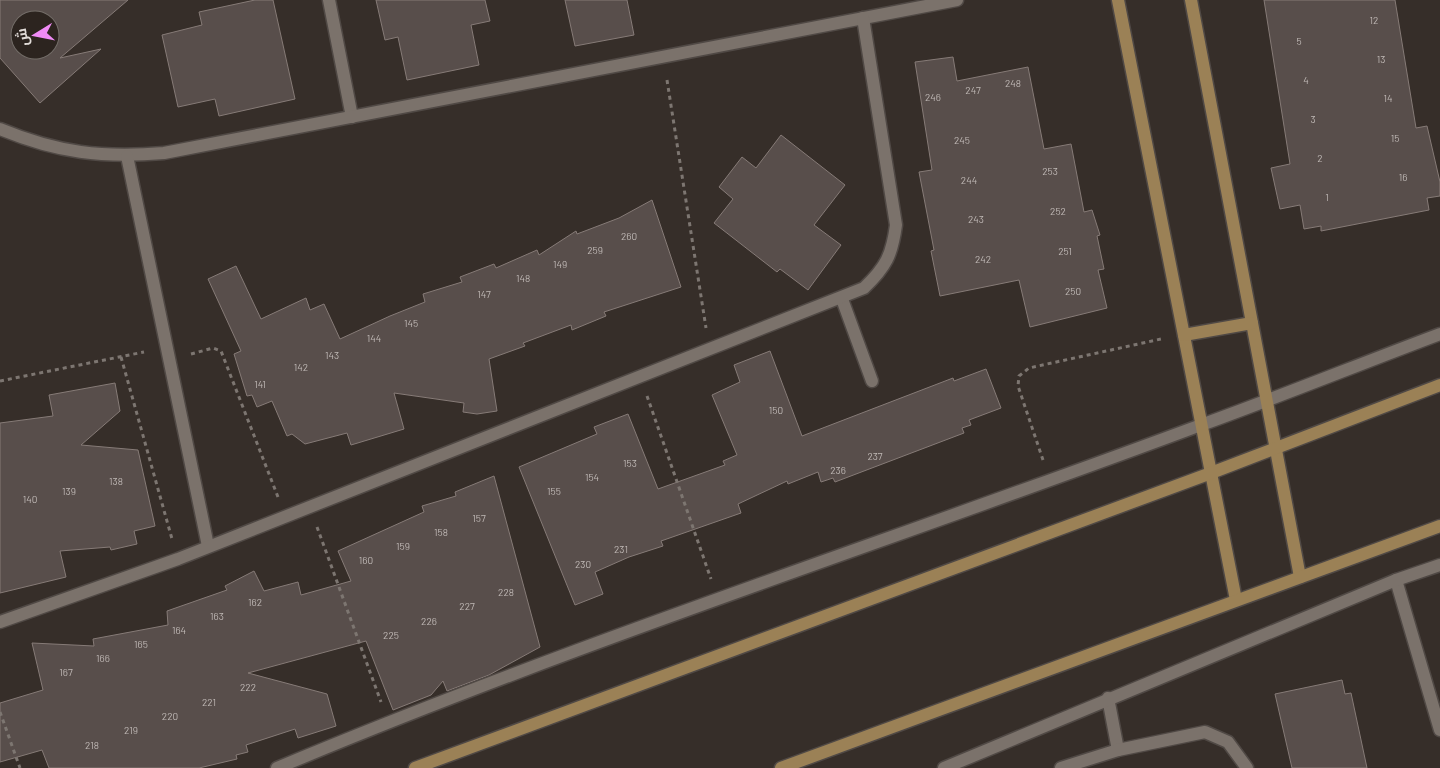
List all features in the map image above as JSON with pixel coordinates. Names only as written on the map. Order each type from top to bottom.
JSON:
[{"type":"street","points":[[329,0],[352,118]]},
{"type":"street","points":[[0,129],[32,142],[79,153],[127,156],[164,153],[957,0]]},
{"type":"street","points":[[1118,0],[1236,600]]},
{"type":"street","points":[[1191,0],[1300,577]]},
{"type":"street","points":[[0,622],[178,559],[842,299],[864,288],[882,271],[893,250],[896,225],[863,18]]},
{"type":"street","points":[[127,156],[208,546]]},
{"type":"street","points":[[842,299],[872,381]]},
{"type":"street","points":[[1184,334],[1252,322]]},
{"type":"street","points":[[277,768],[388,722],[717,599],[1202,425],[1440,334]]},
{"type":"street","points":[[415,768],[1211,474],[1440,385]]},
{"type":"street","points":[[781,768],[1440,526]]},
{"type":"street","points":[[944,768],[1108,698],[1396,580],[1440,565]]},
{"type":"street","points":[[1396,580],[1440,730]]},
{"type":"street","points":[[1108,698],[1118,750]]},
{"type":"street","points":[[1061,768],[1118,750],[1205,732],[1228,742],[1247,768]]},
{"type":"path","points":[[663,57],[710,351]]},
{"type":"path","points":[[1049,479],[1018,386],[1019,376],[1029,368],[1184,334]]},
{"type":"path","points":[[0,381],[166,347]]},
{"type":"path","points":[[169,360],[206,348],[218,348],[221,351],[286,516]]},
{"type":"path","points":[[120,357],[178,559]]},
{"type":"path","points":[[640,378],[717,599]]},
{"type":"path","points":[[310,507],[388,722]]},
{"type":"path","points":[[0,712],[20,768]]},
{"type":"building","points":[[0,0],[128,0],[60,58],[101,49],[40,103],[0,58]]},
{"type":"building","points":[[255,0],[273,0],[295,99],[219,116],[215,99],[178,107],[162,35],[202,25],[199,12]]},
{"type":"building","points":[[376,0],[485,0],[490,21],[471,25],[479,65],[407,80],[398,37],[385,40]]},
{"type":"building","points":[[565,0],[627,0],[634,35],[575,46]]},
{"type":"building","points":[[1264,0],[1395,0],[1416,128],[1427,126],[1440,182],[1440,196],[1427,198],[1429,210],[1321,231],[1321,226],[1304,229],[1300,205],[1280,209],[1271,168],[1290,164]]},
{"type":"building","points":[[953,57],[957,81],[1028,67],[1044,149],[1071,144],[1084,212],[1092,210],[1100,235],[1097,236],[1104,269],[1098,270],[1107,308],[1030,327],[1019,280],[940,296],[931,251],[934,250],[919,172],[932,170],[915,62]]},
{"type":"building","points":[[781,135],[845,185],[814,225],[841,245],[808,290],[780,269],[777,272],[714,223],[733,199],[719,187],[742,157],[756,168]]},
{"type":"building","points":[[652,200],[681,287],[604,312],[606,316],[572,330],[571,325],[523,343],[525,346],[489,359],[497,411],[477,414],[463,412],[464,403],[394,393],[404,429],[351,445],[347,433],[305,444],[292,434],[287,436],[272,401],[257,407],[252,395],[247,396],[234,354],[241,351],[208,279],[236,266],[261,319],[306,298],[310,310],[324,304],[340,339],[425,302],[423,294],[462,282],[460,277],[494,264],[496,268],[537,250],[539,255],[576,231],[577,234],[619,218]]},
{"type":"building","points":[[770,351],[802,436],[953,378],[954,381],[986,369],[1001,408],[969,420],[971,425],[962,428],[964,433],[835,482],[833,478],[821,482],[818,472],[788,484],[787,481],[738,504],[741,513],[661,541],[663,546],[629,557],[595,572],[603,594],[575,605],[519,467],[597,434],[594,427],[628,414],[658,489],[725,465],[723,461],[737,455],[712,395],[740,382],[734,365]]},
{"type":"building","points":[[115,383],[120,411],[81,445],[138,450],[155,526],[134,531],[137,544],[111,550],[110,547],[60,551],[66,577],[0,593],[0,423],[53,416],[49,395]]},
{"type":"building","points":[[494,476],[540,647],[489,675],[447,691],[443,681],[431,695],[393,710],[366,641],[248,673],[327,694],[336,726],[298,738],[295,729],[246,745],[248,752],[236,755],[237,759],[199,768],[49,768],[42,750],[0,762],[0,703],[43,690],[32,643],[94,646],[93,639],[168,625],[167,611],[227,590],[225,586],[254,571],[264,591],[298,582],[301,595],[351,581],[338,551],[424,512],[422,506],[456,496],[455,492]]},
{"type":"building","points":[[1342,680],[1345,694],[1351,693],[1367,768],[1292,768],[1275,694]]}]
